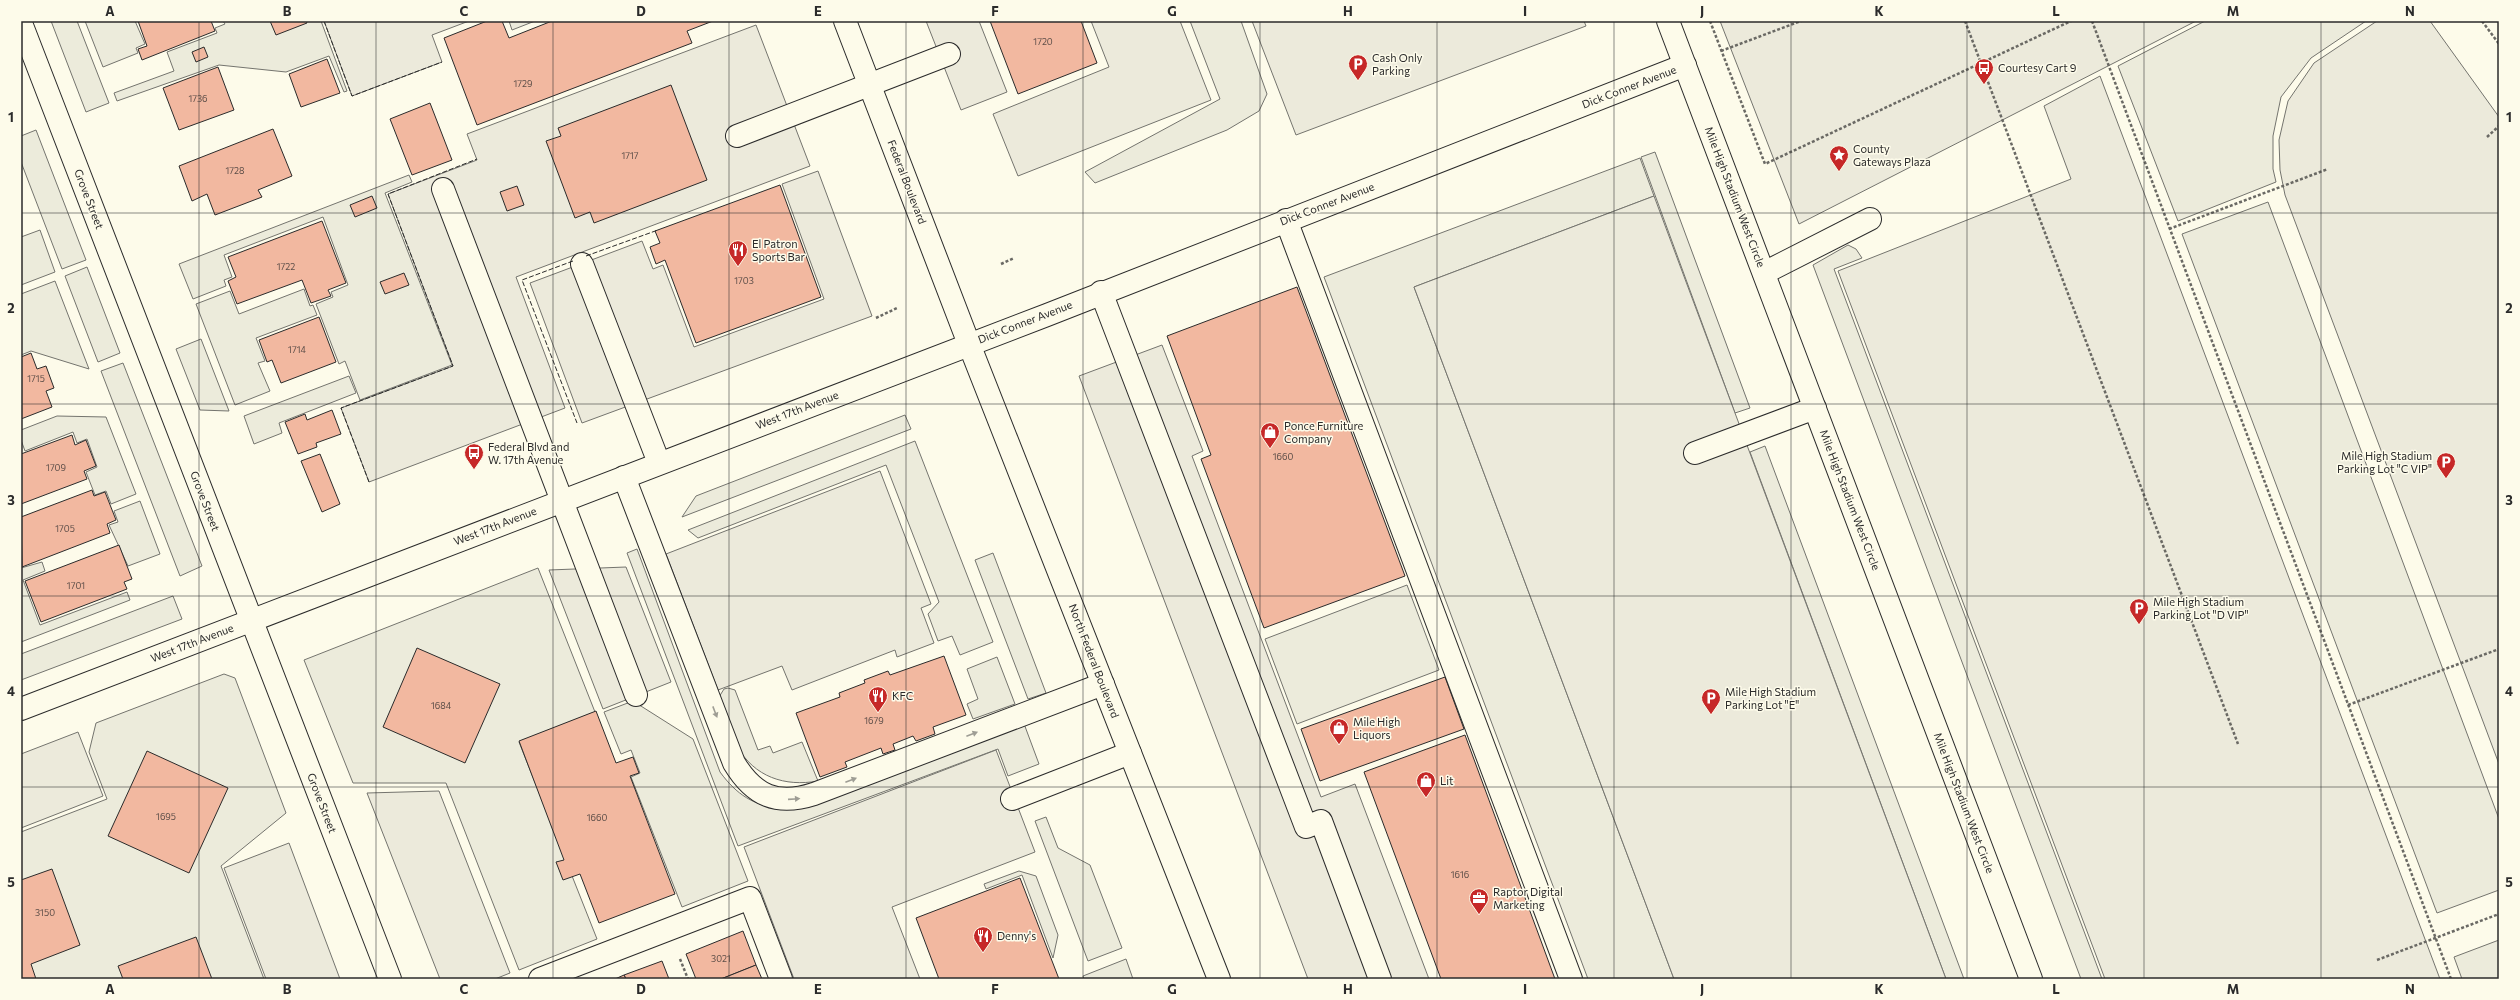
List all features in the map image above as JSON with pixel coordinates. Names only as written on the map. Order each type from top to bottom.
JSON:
[{"type":"street","name":"Federal Boulevard","points":[[845,21],[969,344]]},
{"type":"street","name":"Mile High Stadium West Circle","points":[[1668,21],[2031,979]]},
{"type":"street","name":"Grove Street","points":[[21,23],[390,979]]},
{"type":"street","points":[[738,136],[870,86],[949,54]]},
{"type":"street","name":"Dick Conner Avenue","points":[[969,344],[1685,65]]},
{"type":"street","points":[[443,189],[636,695]]},
{"type":"street","points":[[1764,273],[1870,219]]},
{"type":"street","points":[[1286,220],[1571,979]]},
{"type":"street","points":[[582,264],[659,463]]},
{"type":"street","points":[[1101,292],[1306,827],[1321,821],[1380,979]]},
{"type":"street","name":"West 17th Avenue","points":[[21,709],[969,344]]},
{"type":"street","name":"North Federal Boulevard","points":[[969,344],[1219,979]]},
{"type":"street","points":[[1695,453],[1815,408]]},
{"type":"street","points":[[624,477],[734,763],[744,779],[758,792],[776,799],[796,800],[1103,684]]},
{"type":"street","points":[[1012,799],[1130,753]]},
{"type":"street","points":[[540,979],[571,974],[750,898],[781,979]]},
{"type":"path","points":[[1710,21],[1765,164],[2071,21]]},
{"type":"path","points":[[1721,51],[1801,21]]},
{"type":"path","points":[[1965,21],[2238,744]]},
{"type":"path","points":[[2092,21],[2451,979]]},
{"type":"path","points":[[2482,21],[2499,44]]},
{"type":"path","points":[[2487,137],[2499,126]]},
{"type":"path","points":[[2169,229],[2328,169]]},
{"type":"path","points":[[1001,264],[1014,258]]},
{"type":"path","points":[[876,318],[897,308]]},
{"type":"path","points":[[2348,705],[2499,649]]},
{"type":"path","points":[[2377,960],[2499,914]]},
{"type":"shaded area","points":[[51,21],[77,21],[109,103],[86,112]]},
{"type":"shaded area","points":[[85,21],[135,21],[145,44],[136,48],[138,53],[103,67]]},
{"type":"shaded area","points":[[223,21],[321,21],[347,91],[344,92],[329,56],[286,72],[219,65],[117,101],[114,93],[174,71],[167,52],[217,33],[215,28],[225,24]]},
{"type":"shaded area","points":[[324,21],[469,21],[432,35],[442,62],[352,96]]},
{"type":"shaded area","points":[[509,21],[535,21],[512,30]]},
{"type":"shaded area","points":[[926,21],[979,21],[1007,92],[961,110]]},
{"type":"shaded area","points":[[1091,21],[1180,21],[1211,100],[1018,176],[993,114],[1109,67]]},
{"type":"shaded area","points":[[1190,21],[1241,21],[1267,94],[1259,111],[1227,130],[1095,183],[1085,172],[1220,99]]},
{"type":"shaded area","name":"Cash Only Parking","points":[[1252,21],[1584,21],[1586,26],[1296,135]]},
{"type":"shaded area","name":"County Gateways Plaza","points":[[1720,21],[2196,21],[1799,224]]},
{"type":"shaded area","points":[[2205,21],[2366,21],[2311,58],[2281,97],[2273,136],[2273,169],[2276,182],[2178,221],[2118,66]]},
{"type":"shaded area","name":"Mile High Stadium Parking Lot \"C VIP\"","points":[[2377,21],[2430,21],[2499,117],[2499,764],[2285,195],[2280,170],[2279,140],[2288,101],[2314,63]]},
{"type":"shaded area","points":[[756,25],[810,166],[516,277],[565,408],[369,482],[341,408],[453,366],[388,194],[477,160],[467,134]]},
{"type":"shaded area","name":"Mile High Stadium Parking Lot \"D VIP\"","points":[[2100,76],[2440,979],[2105,979],[1838,271],[2071,179],[2044,106]]},
{"type":"shaded area","points":[[36,130],[86,260],[62,269],[21,162],[21,136]]},
{"type":"shaded area","points":[[1655,152],[1750,408],[1735,413],[1641,157]]},
{"type":"shaded area","points":[[1640,158],[1654,196],[1414,287],[1674,979],[1588,979],[1324,277]]},
{"type":"shaded area","points":[[818,171],[872,316],[582,423],[530,283],[642,241],[653,269],[663,265],[694,347],[824,299],[782,184]]},
{"type":"shaded area","points":[[409,175],[412,182],[385,193],[452,365],[360,400],[345,361],[339,364],[316,304],[333,297],[331,292],[348,285],[323,217],[224,255],[232,277],[224,280],[226,286],[193,299],[179,264]]},
{"type":"shaded area","name":"Mile High Stadium Parking Lot \"E\"","points":[[1654,196],[1946,979],[1674,979],[1414,287]]},
{"type":"shaded area","points":[[2268,202],[2499,819],[2499,890],[2437,913],[2182,234]]},
{"type":"shaded area","points":[[40,230],[55,272],[21,285],[21,237]]},
{"type":"shaded area","points":[[1848,245],[1856,249],[1862,258],[1834,269],[2102,979],[2081,979],[1813,265]]},
{"type":"shaded area","points":[[87,267],[120,353],[98,362],[65,276]]},
{"type":"shaded area","points":[[55,281],[89,369],[31,351],[21,355],[21,294]]},
{"type":"shaded area","points":[[304,289],[310,306],[313,305],[317,315],[256,338],[265,361],[258,363],[270,391],[235,405],[196,304],[230,291],[239,314]]},
{"type":"shaded area","points":[[201,339],[229,411],[200,410],[176,349]]},
{"type":"shaded area","points":[[1162,345],[1203,451],[1192,456],[1321,797],[1355,784],[1429,979],[1308,979],[1079,376]]},
{"type":"shaded area","points":[[123,363],[202,566],[180,576],[101,371]]},
{"type":"shaded area","points":[[349,376],[356,393],[279,423],[282,433],[254,444],[244,416]]},
{"type":"shaded area","points":[[905,415],[911,429],[682,517],[696,496]]},
{"type":"shaded area","points":[[57,416],[106,417],[136,494],[111,504],[106,491],[95,495],[86,472],[97,467],[87,439],[77,443],[73,432],[25,451],[21,440],[21,430]]},
{"type":"shaded area","points":[[915,441],[993,642],[960,655],[952,636],[938,641],[928,614],[939,602],[886,465],[698,538],[688,530]]},
{"type":"shaded area","points":[[1765,446],[1964,979],[1946,979],[1750,452]]},
{"type":"shaded area","points":[[880,471],[931,604],[921,608],[934,643],[897,657],[895,650],[792,690],[782,666],[718,690],[666,554]]},
{"type":"shaded area","points":[[140,501],[160,554],[128,566],[109,525],[118,522],[114,511]]},
{"type":"shaded area","points":[[637,549],[720,772],[739,793],[746,798],[762,805],[781,809],[1023,721],[1039,764],[1008,776],[998,749],[738,846],[627,553]]},
{"type":"shaded area","points":[[993,553],[1046,693],[1028,699],[975,560]]},
{"type":"shaded area","points":[[42,562],[45,571],[23,580],[40,625],[127,592],[130,600],[21,642],[21,568]]},
{"type":"shaded area","points":[[626,567],[671,682],[603,709],[549,570]]},
{"type":"shaded area","points":[[538,568],[595,712],[519,742],[597,939],[519,970],[446,783],[353,783],[304,660]]},
{"type":"shaded area","points":[[1407,585],[1439,670],[1297,724],[1265,639]]},
{"type":"shaded area","points":[[173,596],[182,619],[21,680],[21,654]]},
{"type":"shaded area","points":[[997,657],[1015,704],[973,719],[967,704],[978,699],[967,669]]},
{"type":"shaded area","points":[[224,674],[235,678],[286,813],[221,866],[264,979],[21,979],[21,832],[107,799],[89,752],[96,723]]},
{"type":"shaded area","points":[[728,688],[735,690],[758,750],[770,746],[773,753],[802,742],[818,781],[782,781],[761,772],[744,757],[734,741],[729,729],[719,697],[724,689]]},
{"type":"shaded area","points":[[633,701],[693,739],[748,881],[682,907],[631,777],[640,773],[631,750],[621,754],[604,712]]},
{"type":"shaded area","points":[[78,732],[103,796],[21,828],[21,754]]},
{"type":"shaded area","points":[[996,750],[1035,852],[892,907],[920,979],[794,979],[744,847]]},
{"type":"shaded area","points":[[439,791],[510,973],[495,979],[440,979],[367,793]]},
{"type":"shaded area","points":[[1046,817],[1058,848],[1090,865],[1122,948],[1088,961],[1035,821]]},
{"type":"shaded area","points":[[289,843],[340,979],[266,979],[224,868]]},
{"type":"shaded area","points":[[1019,871],[1036,876],[1058,935],[1053,958],[1022,875],[986,889],[984,884]]},
{"type":"shaded area","points":[[2499,940],[2499,979],[2462,979],[2454,957]]},
{"type":"shaded area","points":[[1126,959],[1133,979],[1084,979],[1083,976]]},
{"type":"building","points":[[138,21],[211,21],[215,31],[142,60],[138,49],[147,46]]},
{"type":"building","points":[[270,21],[306,21],[307,23],[276,35]]},
{"type":"building","points":[[487,21],[502,21],[509,38],[552,21],[713,21],[687,31],[692,43],[477,125],[444,38]]},
{"type":"building","points":[[990,21],[1081,21],[1097,63],[1018,94]]},
{"type":"building","points":[[204,47],[208,57],[196,62],[192,52]]},
{"type":"building","points":[[327,59],[340,93],[301,107],[289,74]]},
{"type":"building","points":[[218,67],[234,110],[179,130],[163,88]]},
{"type":"building","points":[[671,85],[707,180],[594,223],[590,212],[575,218],[546,141],[561,136],[558,128]]},
{"type":"building","points":[[430,103],[452,160],[412,175],[390,119]]},
{"type":"building","points":[[273,129],[292,176],[258,190],[262,197],[215,215],[207,194],[192,201],[179,166]]},
{"type":"building","points":[[780,185],[821,297],[696,343],[665,260],[656,264],[650,247],[660,243],[655,231]]},
{"type":"building","points":[[517,186],[524,205],[507,211],[500,192]]},
{"type":"building","points":[[372,196],[377,208],[355,217],[350,205]]},
{"type":"building","points":[[322,221],[346,283],[328,290],[331,296],[311,303],[302,280],[237,304],[228,281],[236,277],[228,257]]},
{"type":"building","points":[[404,273],[409,285],[385,294],[380,282]]},
{"type":"building","points":[[1297,287],[1405,576],[1264,628],[1201,459],[1211,455],[1167,336]]},
{"type":"building","points":[[319,317],[336,362],[281,383],[272,360],[267,362],[259,340]]},
{"type":"building","points":[[31,353],[37,369],[46,366],[54,388],[46,391],[52,407],[21,419],[21,357]]},
{"type":"building","points":[[332,410],[341,434],[316,443],[317,447],[298,454],[285,422],[305,414],[307,420]]},
{"type":"building","points":[[72,435],[75,445],[86,440],[96,466],[84,471],[87,479],[21,504],[21,454]]},
{"type":"building","points":[[320,454],[340,504],[322,512],[301,461]]},
{"type":"building","points":[[92,490],[94,496],[105,492],[116,520],[107,524],[110,533],[22,567],[21,517]]},
{"type":"building","points":[[119,545],[132,579],[124,582],[127,589],[41,622],[25,581]]},
{"type":"building","points":[[417,648],[500,684],[465,763],[383,727]]},
{"type":"building","points":[[944,656],[966,715],[933,727],[935,734],[916,741],[913,736],[893,744],[895,750],[883,754],[881,748],[845,762],[847,767],[820,777],[796,713],[840,697],[839,693],[865,683],[864,680],[888,671],[890,675]]},
{"type":"building","points":[[1445,677],[1464,729],[1320,781],[1301,729]]},
{"type":"building","points":[[596,711],[616,763],[633,757],[639,773],[630,776],[675,894],[599,923],[580,874],[563,880],[556,862],[564,860],[519,741]]},
{"type":"building","points":[[1465,735],[1555,979],[1441,979],[1364,772]]},
{"type":"building","points":[[147,751],[228,788],[189,873],[108,836]]},
{"type":"building","points":[[52,869],[80,945],[31,964],[36,979],[21,979],[21,880]]},
{"type":"building","points":[[1020,878],[1059,979],[939,979],[916,918]]},
{"type":"building","points":[[743,931],[756,965],[721,979],[696,979],[686,954]]},
{"type":"building","points":[[196,937],[212,979],[123,979],[118,966]]},
{"type":"building","points":[[662,961],[669,979],[626,979],[624,975]]},
{"type":"building","points":[[756,965],[762,979],[721,979]]},
{"type":"building","points":[[624,975],[626,979],[615,979]]},
{"type":"fence","points":[[324,21],[352,96],[442,62]]},
{"type":"fence","points":[[369,482],[341,408],[453,366],[388,194],[477,159]]},
{"type":"fence","points":[[586,256],[658,230]]},
{"type":"fence","points":[[573,261],[522,280],[577,423]]},
{"type":"place","name":"Cash Only Parking","points":[[1358,81]]},
{"type":"place","name":"Courtesy Cart 9","points":[[1984,85]]},
{"type":"place","name":"County Gateways Plaza","points":[[1839,172]]},
{"type":"place","name":"El Patron Sports Bar","points":[[738,267]]},
{"type":"place","name":"Ponce Furniture Company","points":[[1270,449]]},
{"type":"place","name":"Federal Blvd and W. 17th Avenue","points":[[474,470]]},
{"type":"place","name":"Mile High Stadium Parking Lot \"C VIP\"","points":[[2446,479]]},
{"type":"place","name":"Mile High Stadium Parking Lot \"D VIP\"","points":[[2139,625]]},
{"type":"place","name":"KFC","points":[[878,713]]},
{"type":"place","name":"Mile High Stadium Parking Lot \"E\"","points":[[1711,715]]},
{"type":"place","name":"Mile High Liquors","points":[[1339,745]]},
{"type":"place","name":"Lit","points":[[1426,798]]},
{"type":"place","name":"Raptor Digital Marketing","points":[[1479,915]]},
{"type":"place","name":"Denny's","points":[[983,953]]}]
